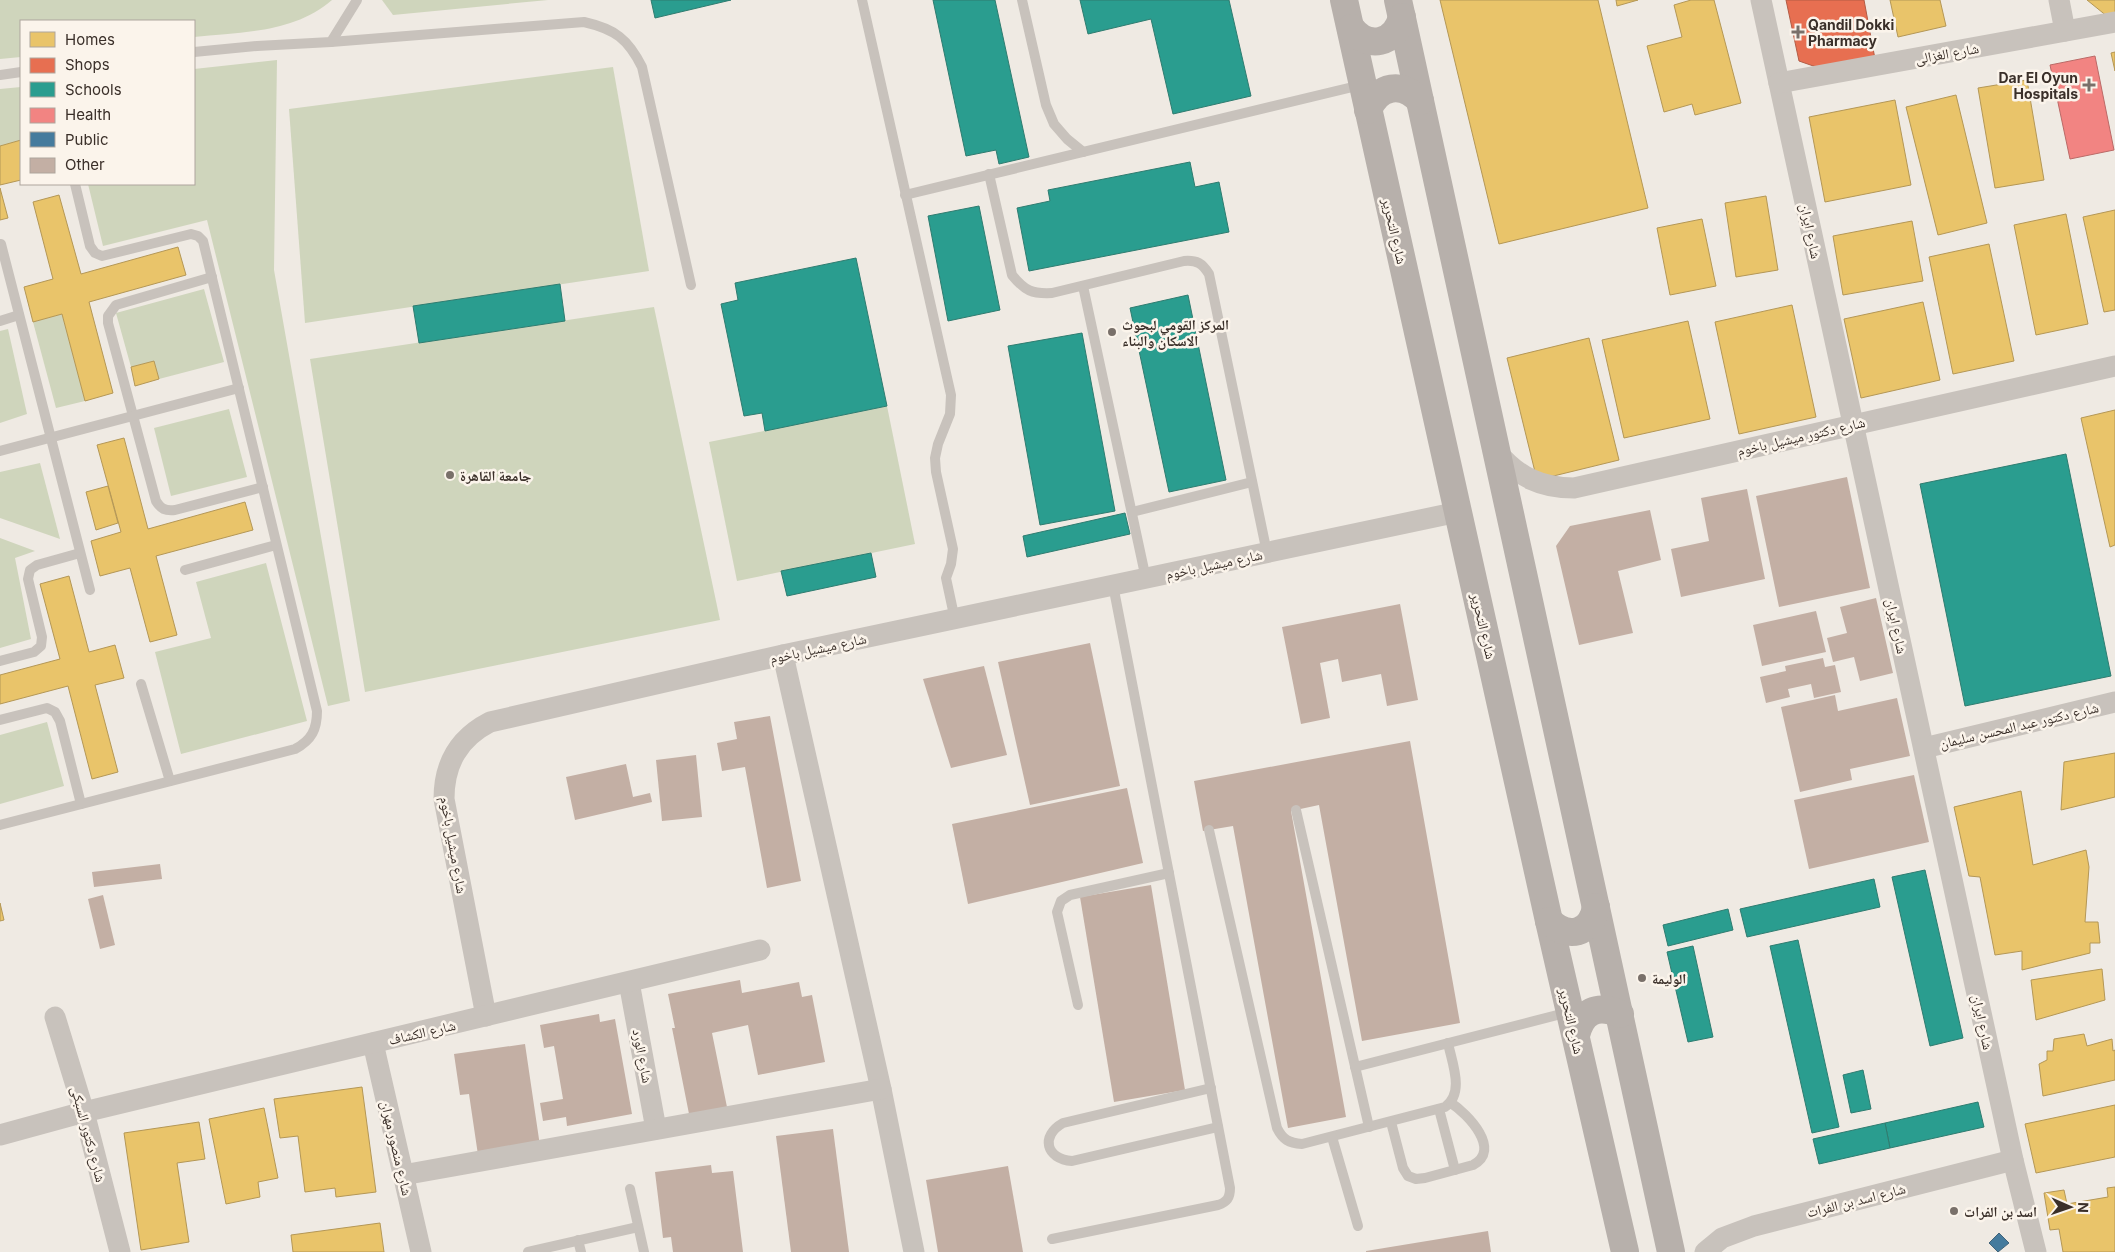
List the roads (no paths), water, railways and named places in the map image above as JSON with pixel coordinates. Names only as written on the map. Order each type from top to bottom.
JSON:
[{"type":"main road","name":"شارع التحرير","points":[[1344,0],[1549,921],[1625,1252]]},
{"type":"main road","points":[[1350,28],[1363,40],[1380,41],[1395,32],[1400,8]]},
{"type":"main road","points":[[1400,8],[1671,1252]]},
{"type":"main road","points":[[1365,97],[1376,96],[1391,88],[1408,90],[1420,101]]},
{"type":"main road","points":[[1549,921],[1557,928],[1567,932],[1578,931],[1587,926],[1594,918],[1596,907]]},
{"type":"main road","points":[[1573,1023],[1579,1023],[1587,1014],[1597,1010],[1609,1010],[1620,1014]]},
{"type":"street","name":"شارع ايران","points":[[1761,0],[2013,1160],[2036,1252]]},
{"type":"street","points":[[2059,0],[2065,31]]},
{"type":"street","name":"شارع الغزالى","points":[[1779,83],[2115,22]]},
{"type":"street","name":"شارع دكتور ميشيل باخوم","points":[[1497,452],[1512,468],[1530,480],[1559,488],[1574,488],[2115,366]]},
{"type":"street","name":"شارع ميشيل باخوم","points":[[486,1016],[444,798],[444,783],[454,753],[464,740],[483,725],[505,717],[783,655],[1458,512]]},
{"type":"street","points":[[783,655],[881,1089],[914,1252]]},
{"type":"street","name":"شارع دكتور عبد المحسن سليمان","points":[[1924,748],[2115,702]]},
{"type":"street","name":"شارع الكشاف","points":[[0,1135],[84,1112],[760,950]]},
{"type":"street","name":"شارع الورد","points":[[629,982],[656,1129]]},
{"type":"street","name":"شارع دكتور السبكى","points":[[55,1017],[84,1112],[120,1252]]},
{"type":"street","name":"شارع منصور مهران","points":[[373,1043],[421,1252]]},
{"type":"street","points":[[403,1175],[881,1089]]},
{"type":"street","name":"شارع اسد بن الفرات","points":[[1705,1252],[1722,1238],[1754,1226],[2013,1160]]},
{"type":"lane","points":[[331,42],[358,0]]},
{"type":"lane","points":[[862,0],[951,395],[950,414],[938,444],[935,458],[936,472],[952,549],[951,564],[946,578],[955,620]]},
{"type":"lane","points":[[1022,0],[1046,105],[1054,124],[1060,132],[1083,152]]},
{"type":"lane","points":[[195,52],[584,22],[603,26],[620,36],[633,50],[642,67],[691,285]]},
{"type":"lane","points":[[0,75],[20,72]]},
{"type":"lane","points":[[905,195],[1083,152],[1365,97]]},
{"type":"lane","points":[[989,174],[1012,275],[1022,287],[1037,294],[1052,293],[1184,261],[1195,260],[1203,265],[1209,274],[1267,552]]},
{"type":"lane","points":[[0,824],[295,749],[306,744],[313,734],[317,723],[316,711],[203,241],[198,236],[191,234],[110,255],[102,256],[95,253],[90,246],[75,185]]},
{"type":"lane","points":[[0,244],[90,590]]},
{"type":"lane","points":[[212,277],[116,304],[108,316],[108,323],[156,501],[160,507],[167,511],[174,510],[263,487]]},
{"type":"lane","points":[[1083,286],[1146,579]]},
{"type":"lane","points":[[0,321],[19,315]]},
{"type":"lane","points":[[0,450],[239,388]]},
{"type":"lane","points":[[1132,512],[1252,482]]},
{"type":"lane","points":[[185,570],[276,545]]},
{"type":"lane","points":[[0,661],[34,652],[41,646],[42,637],[28,579],[30,570],[37,565],[80,553]]},
{"type":"lane","points":[[1052,1239],[1225,1203],[1230,1196],[1211,1088],[1113,585]]},
{"type":"lane","points":[[142,684],[170,781]]},
{"type":"lane","points":[[0,720],[47,708],[56,712],[81,804]]},
{"type":"lane","points":[[1296,810],[1368,1127]]},
{"type":"lane","points":[[1209,830],[1277,1128],[1282,1138],[1291,1144],[1302,1144],[1439,1109],[1451,1103],[1456,1094],[1456,1084],[1448,1043]]},
{"type":"lane","points":[[1078,1005],[1057,912],[1062,901],[1070,895],[1169,873]]},
{"type":"lane","points":[[1355,1067],[1448,1043],[1573,1023]]},
{"type":"lane","points":[[1211,1088],[1063,1123],[1054,1128],[1049,1136],[1049,1146],[1053,1155],[1062,1160],[1072,1161],[1218,1127]]},
{"type":"lane","points":[[1391,1122],[1403,1168],[1408,1176],[1416,1179],[1455,1170],[1480,1161],[1484,1154],[1480,1131],[1467,1115],[1451,1103]]},
{"type":"lane","points":[[1439,1109],[1455,1170]]},
{"type":"lane","points":[[1332,1136],[1358,1226]]},
{"type":"lane","points":[[630,1189],[644,1252]]},
{"type":"lane","points":[[528,1252],[638,1227]]},
{"type":"lane","points":[[578,1240],[581,1252]]},
{"type":"place","name":"Qandil Dokki Pharmacy","points":[[1798,32]]},
{"type":"place","name":"Dar El Oyun Hospitals","points":[[2089,85]]},
{"type":"place","name":"المركز القومي لبحوث الاسكان والبناء","points":[[1112,332]]},
{"type":"place","name":"جامعة القاهرة","points":[[450,475]]},
{"type":"place","name":"الوليمة","points":[[1642,978]]},
{"type":"place","name":"اسد بن الفرات","points":[[1954,1211]]}]
